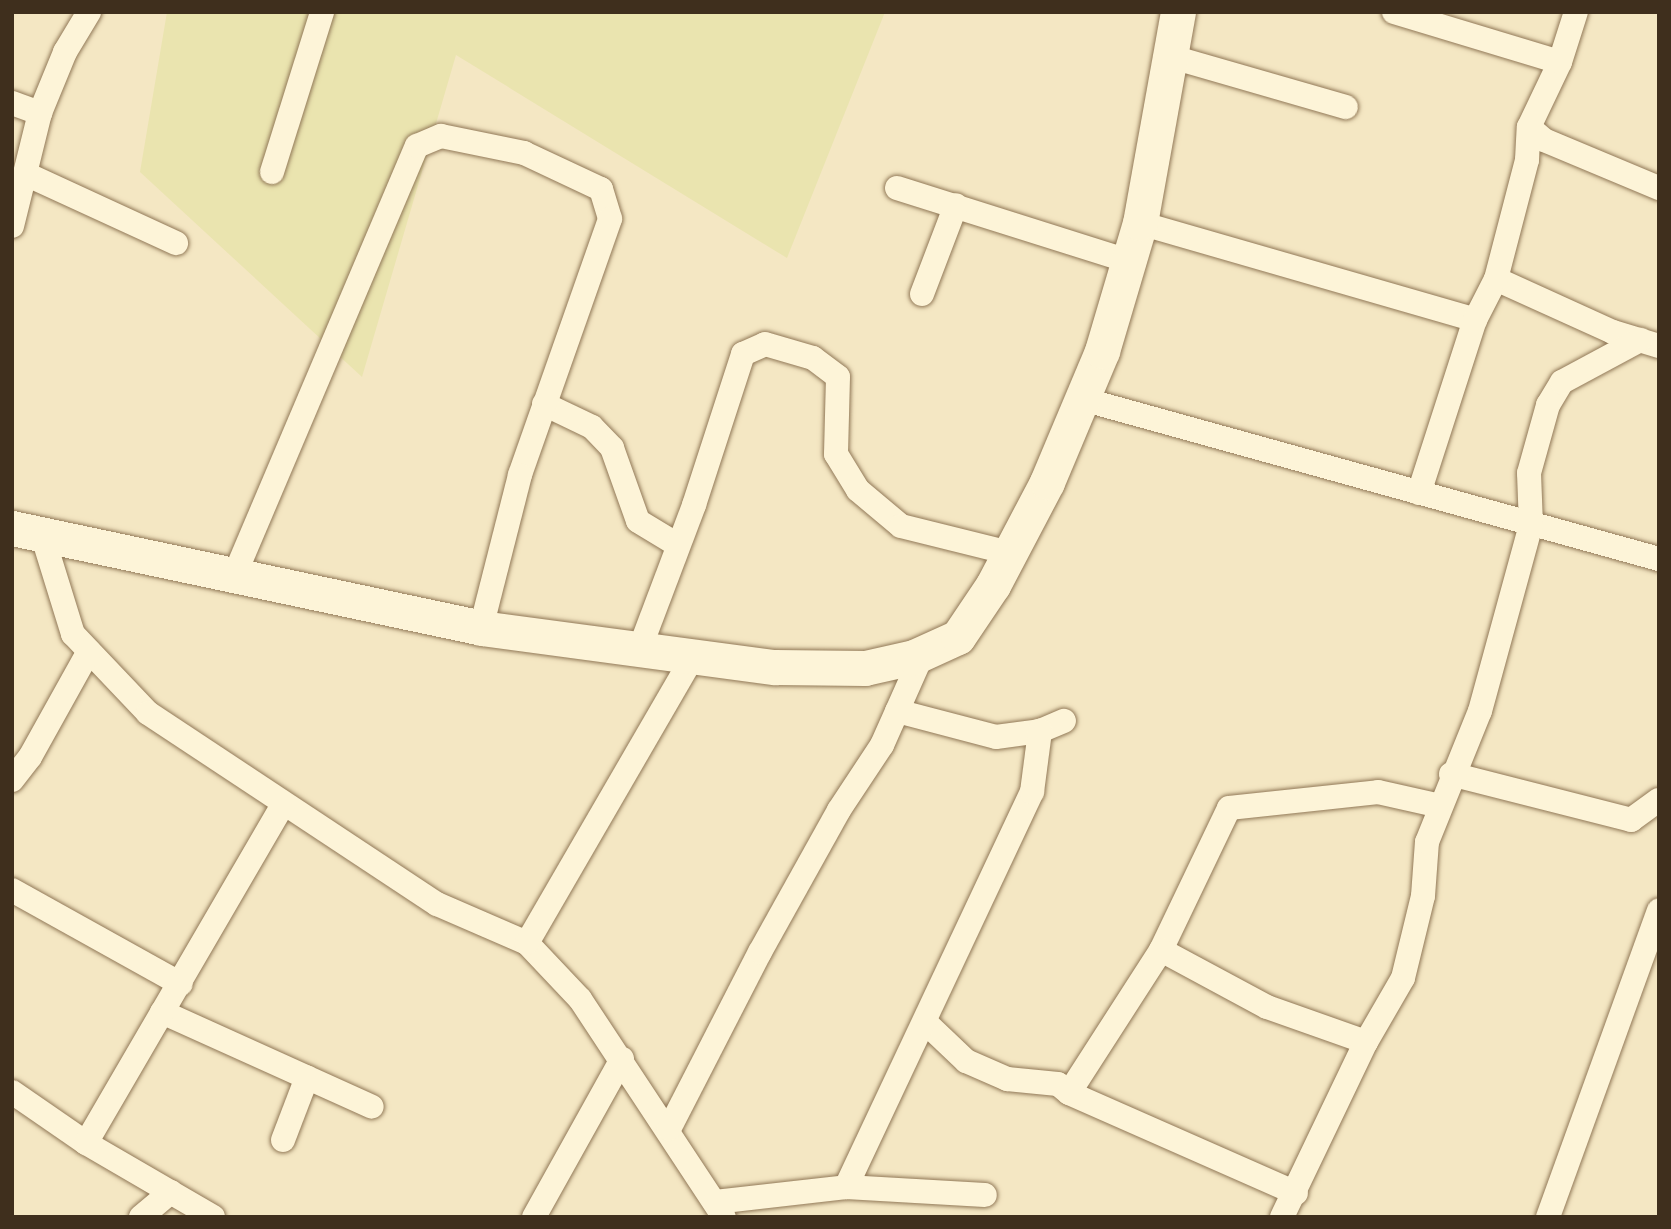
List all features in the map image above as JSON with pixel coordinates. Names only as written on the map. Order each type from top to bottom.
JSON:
[{"type":"street","points":[[12,226],[28,175],[40,113],[65,52],[89,12]]},
{"type":"street","points":[[272,172],[322,12]]},
{"type":"street","points":[[27,531],[481,628],[775,667],[865,668],[923,653],[958,637],[1010,553],[1047,482],[1082,399],[1140,223],[1178,12]]},
{"type":"street","points":[[1394,12],[1560,62]]},
{"type":"street","points":[[1419,492],[1475,320],[1496,279],[1527,160],[1529,127],[1560,62],[1576,12]]},
{"type":"street","points":[[1169,56],[1346,107]]},
{"type":"street","points":[[12,103],[40,113]]},
{"type":"street","points":[[1529,127],[1544,140],[1659,188]]},
{"type":"street","points":[[235,574],[417,146],[441,136],[524,153],[601,189],[610,219],[520,475],[481,628]]},
{"type":"street","points":[[28,175],[176,243]]},
{"type":"street","points":[[897,188],[1129,261]]},
{"type":"street","points":[[922,294],[956,205]]},
{"type":"street","points":[[1140,223],[1475,320]]},
{"type":"street","points":[[1496,279],[1650,343]]},
{"type":"street","points":[[1282,1217],[1296,1193],[1366,1042],[1403,978],[1423,896],[1427,842],[1451,774],[1480,711],[1531,525],[1529,473],[1548,405],[1562,382],[1650,343]]},
{"type":"street","points":[[640,648],[676,544],[694,505],[743,354],[765,344],[813,358],[838,377],[836,454],[858,489],[901,526],[1010,553]]},
{"type":"street","points":[[1082,399],[1659,559]]},
{"type":"street","points":[[544,404],[599,434],[612,448],[638,521],[676,544]]},
{"type":"street","points":[[27,531],[72,634],[148,713],[437,904],[527,943],[580,999],[669,1129],[719,1209],[846,1187],[985,1195]]},
{"type":"street","points":[[12,780],[30,757],[89,651]]},
{"type":"street","points":[[669,1129],[766,940],[897,711],[923,653]]},
{"type":"street","points":[[527,943],[694,655]]},
{"type":"street","points":[[897,711],[996,737],[1040,731],[1064,721]]},
{"type":"street","points":[[846,1187],[1032,792],[1040,731]]},
{"type":"street","points":[[1451,774],[1631,820],[1659,800]]},
{"type":"street","points":[[1069,1093],[1161,950],[1229,808],[1378,792],[1440,806]]},
{"type":"street","points":[[86,1143],[124,1070],[181,984],[283,804]]},
{"type":"street","points":[[12,890],[181,984]]},
{"type":"street","points":[[1548,1217],[1659,910]]},
{"type":"street","points":[[1161,950],[1267,1007],[1366,1042]]},
{"type":"street","points":[[162,1012],[372,1107]]},
{"type":"street","points":[[925,1022],[966,1061],[1007,1079],[1058,1084],[1069,1093],[1296,1193]]},
{"type":"street","points":[[534,1217],[622,1059]]},
{"type":"street","points":[[284,1140],[307,1077]]},
{"type":"street","points":[[12,1092],[86,1143],[213,1217]]},
{"type":"street","points":[[141,1217],[171,1192]]},
{"type":"shaded area","points":[[167,12],[885,12],[787,258],[456,55],[362,377],[140,172]]}]
